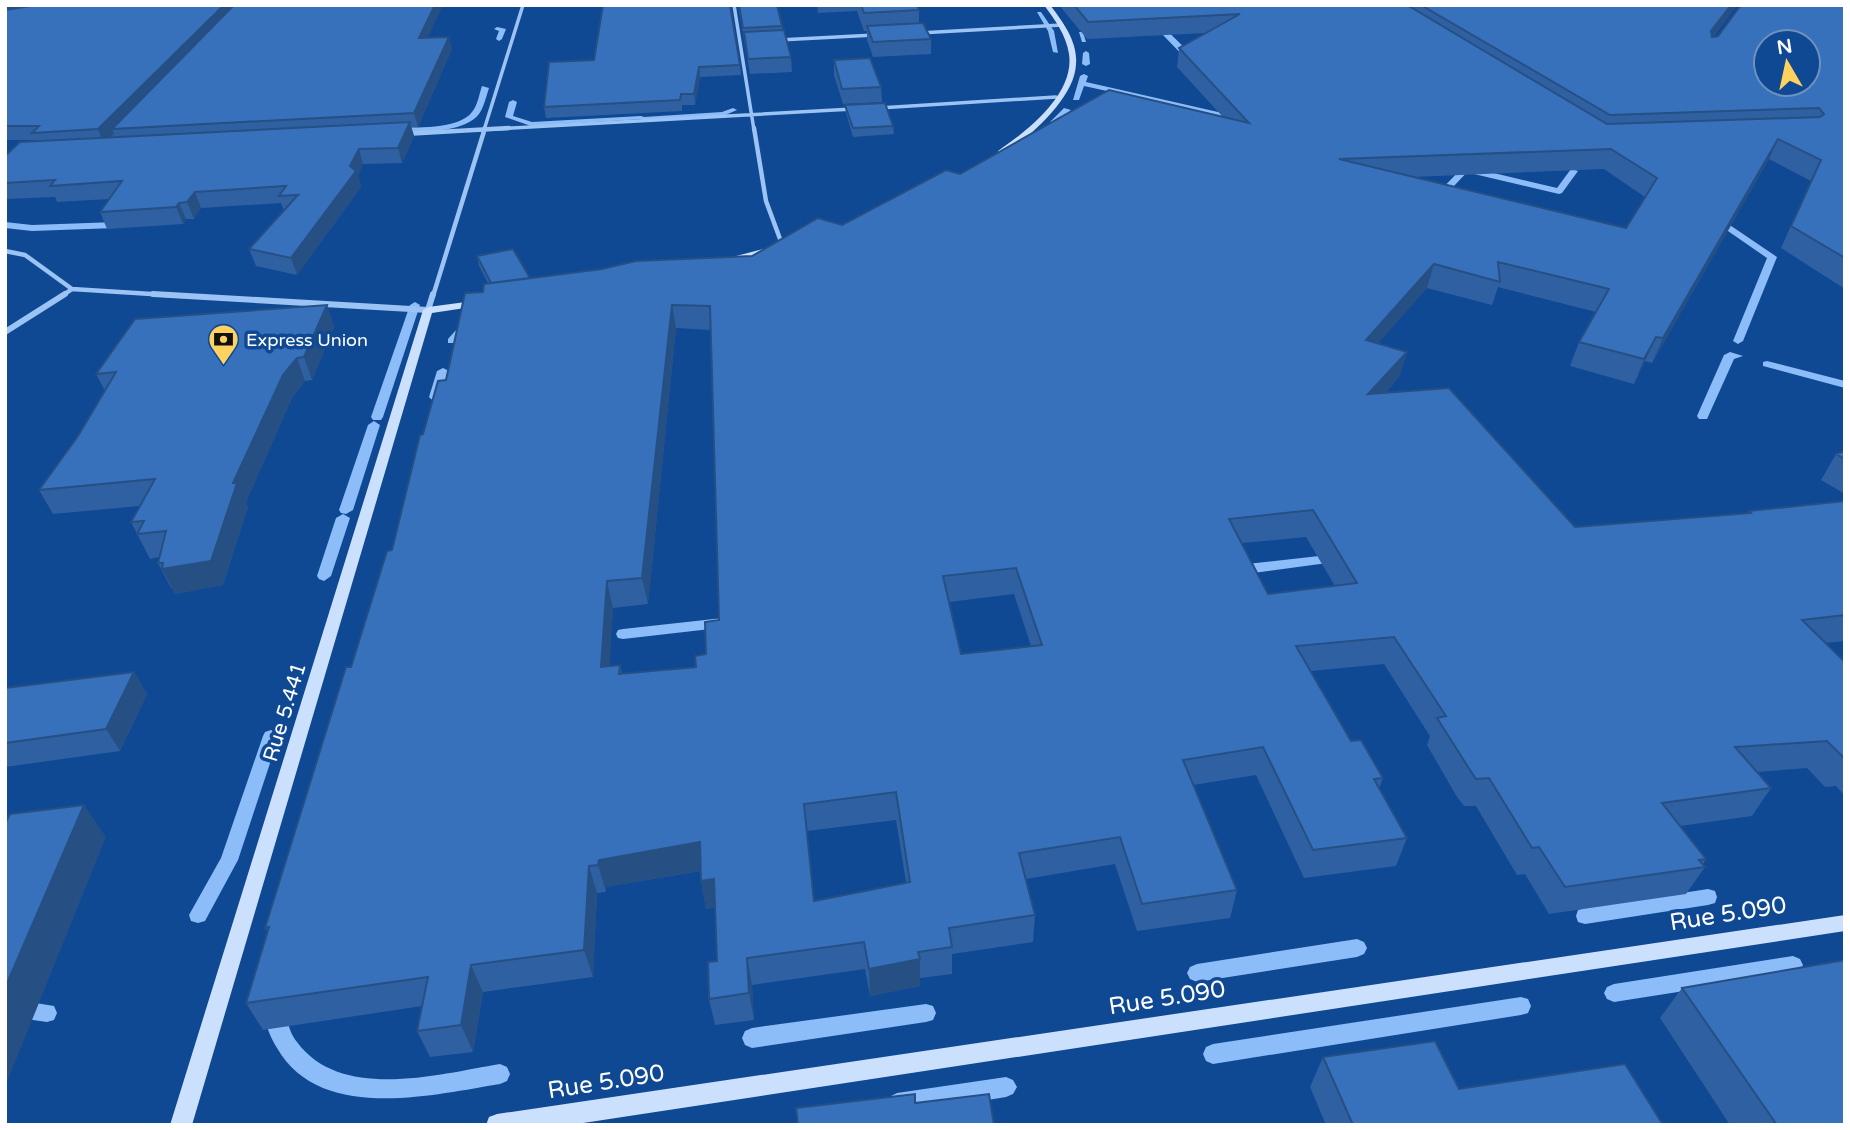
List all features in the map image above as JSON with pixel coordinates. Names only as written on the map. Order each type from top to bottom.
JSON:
[{"type":"main road","points":[[988,161],[1029,130],[1071,79],[1073,65],[1062,25],[1047,5]]},
{"type":"main road","points":[[720,261],[796,243]]},
{"type":"main road","points":[[428,310],[497,300]]},
{"type":"main road","name":"Rue 5.441","points":[[181,1125],[428,310]]},
{"type":"main road","name":"Rue 5.090","points":[[496,1125],[1845,923]]},
{"type":"street","points":[[5,251],[25,255],[72,289],[428,310],[523,5]]},
{"type":"street","points":[[734,5],[766,201],[783,247]]},
{"type":"street","points":[[914,33],[1062,25]]},
{"type":"street","points":[[766,41],[887,34]]},
{"type":"street","points":[[740,42],[753,41]]},
{"type":"street","points":[[876,108],[1056,97]]},
{"type":"street","points":[[403,134],[862,108]]},
{"type":"street","points":[[5,332],[72,289]]},
{"type":"building","points":[[37,5],[224,5],[98,129],[32,133],[39,126],[5,126],[5,10]]},
{"type":"building","points":[[234,5],[435,5],[419,38],[449,37],[414,113],[112,129]]},
{"type":"building","points":[[603,5],[730,5],[740,65],[699,67],[694,94],[681,94],[680,100],[544,107],[549,62],[594,60]]},
{"type":"building","points":[[739,5],[777,5],[782,26],[743,28]]},
{"type":"building","points":[[861,5],[917,5],[919,10],[864,13]]},
{"type":"building","points":[[1074,5],[1407,5],[1607,124],[1820,117],[1824,114],[1819,108],[1610,115],[1421,5],[1731,5],[1711,31],[1712,37],[1718,36],[1741,5],[1845,5],[1845,258],[1791,226],[1821,160],[1778,139],[1663,338],[1656,337],[1644,359],[1579,342],[1609,289],[1498,262],[1500,282],[1434,264],[1366,340],[1407,352],[1368,394],[1449,388],[1575,527],[1751,513],[1749,511],[1845,501],[1845,615],[1802,620],[1845,662],[1845,759],[1827,741],[1735,747],[1771,788],[1662,803],[1706,859],[1699,860],[1705,867],[1565,887],[1539,847],[1532,848],[1489,778],[1476,779],[1437,718],[1446,716],[1394,637],[1296,646],[1351,741],[1361,740],[1383,778],[1374,779],[1407,838],[1313,850],[1263,747],[1183,760],[1237,890],[1142,904],[1120,837],[1019,853],[1035,915],[949,928],[952,947],[918,952],[920,959],[869,969],[864,942],[747,958],[749,993],[709,999],[708,962],[717,961],[714,879],[701,881],[700,842],[599,860],[598,865],[589,866],[584,950],[471,965],[461,1025],[417,1031],[428,977],[246,1003],[269,927],[265,928],[346,667],[351,667],[387,551],[392,550],[420,435],[423,434],[438,381],[446,380],[465,293],[483,292],[484,284],[602,269],[636,261],[752,256],[818,218],[842,225],[946,170],[960,174],[1109,90],[1249,123],[1179,48],[1240,14],[1088,22]],"holes":[[[1611,149],[1657,178],[1626,228],[1339,159]],[[672,305],[710,306],[719,620],[705,622],[706,654],[695,656],[696,667],[619,674],[620,665],[601,667],[607,581],[642,578]],[[1313,510],[1357,583],[1268,594],[1229,519]],[[1016,568],[1042,645],[961,654],[943,576]],[[896,792],[910,882],[814,901],[804,804]]]},
{"type":"building","points":[[923,23],[931,39],[873,42],[867,26]]},
{"type":"building","points":[[784,30],[791,57],[748,59],[744,32]]},
{"type":"building","points":[[870,58],[881,87],[842,89],[834,60]]},
{"type":"building","points":[[885,103],[893,126],[853,128],[845,105]]},
{"type":"building","points":[[410,122],[398,148],[359,149],[350,166],[356,171],[291,258],[249,249],[298,195],[279,196],[286,186],[195,192],[187,202],[179,203],[176,207],[100,212],[122,181],[50,186],[55,180],[5,183],[5,156],[20,142]]},
{"type":"building","points":[[513,249],[530,278],[491,283],[477,256]]},
{"type":"building","points":[[327,305],[304,357],[297,358],[283,375],[233,483],[237,483],[211,561],[162,569],[163,563],[158,563],[166,531],[137,534],[144,521],[131,522],[155,479],[39,490],[78,436],[116,372],[96,374],[135,319]]},
{"type":"building","points":[[1845,451],[1845,459],[1836,454]]},
{"type":"building","points":[[134,672],[106,729],[5,743],[5,688]]},
{"type":"building","points":[[84,805],[5,988],[5,824],[10,814]]},
{"type":"building","points":[[1845,960],[1845,1125],[1777,1125],[1682,988]]},
{"type":"building","points":[[1435,1041],[1459,1089],[1625,1064],[1663,1125],[1353,1125],[1323,1057]]},
{"type":"building","points":[[915,1094],[915,1103],[989,1094],[994,1125],[798,1125],[796,1108]]},
{"type":"waterway","points":[[1137,5],[1193,61]]},
{"type":"waterway","points":[[1039,13],[1051,31],[1056,52]]},
{"type":"waterway","points":[[497,29],[503,29],[499,39]]},
{"type":"waterway","points":[[1081,33],[1084,41]]},
{"type":"waterway","points":[[1086,53],[1086,64]]},
{"type":"waterway","points":[[1076,98],[1084,76]]},
{"type":"waterway","points":[[1082,83],[1236,117]]},
{"type":"waterway","points":[[393,130],[437,128],[469,120],[477,111],[485,88]]},
{"type":"waterway","points":[[513,102],[509,117],[531,124],[641,118]]},
{"type":"waterway","points":[[648,118],[723,114],[733,110]]},
{"type":"waterway","points":[[1053,124],[1067,110]]},
{"type":"waterway","points":[[1437,199],[1465,170]]},
{"type":"waterway","points":[[1477,172],[1559,191],[1574,171]]},
{"type":"waterway","points":[[1715,218],[1772,257],[1738,341]]},
{"type":"waterway","points":[[5,225],[32,228],[116,225]]},
{"type":"waterway","points":[[377,417],[415,305]]},
{"type":"waterway","points":[[452,341],[469,322]]},
{"type":"waterway","points":[[1703,416],[1730,355],[1737,356]]},
{"type":"waterway","points":[[1767,364],[1845,385]]},
{"type":"waterway","points":[[435,397],[443,371]]},
{"type":"waterway","points":[[346,510],[374,425]]},
{"type":"waterway","points":[[324,576],[343,518]]},
{"type":"waterway","points":[[1238,570],[1337,558]]},
{"type":"waterway","points":[[623,634],[723,623]]},
{"type":"waterway","points":[[198,915],[229,860],[271,736]]},
{"type":"waterway","points":[[1585,916],[1708,897]]},
{"type":"waterway","points":[[1197,973],[1357,948]]},
{"type":"waterway","points":[[1614,993],[1793,965]]},
{"type":"waterway","points":[[1213,1054],[1521,1006]]},
{"type":"waterway","points":[[5,1007],[47,1013]]},
{"type":"waterway","points":[[275,1009],[279,1030],[294,1055],[321,1075],[345,1085],[396,1089],[500,1074]]},
{"type":"waterway","points":[[752,1038],[926,1013]]},
{"type":"waterway","points":[[897,1104],[1006,1087]]},
{"type":"place","name":"Express Union","points":[[223,367]]}]
